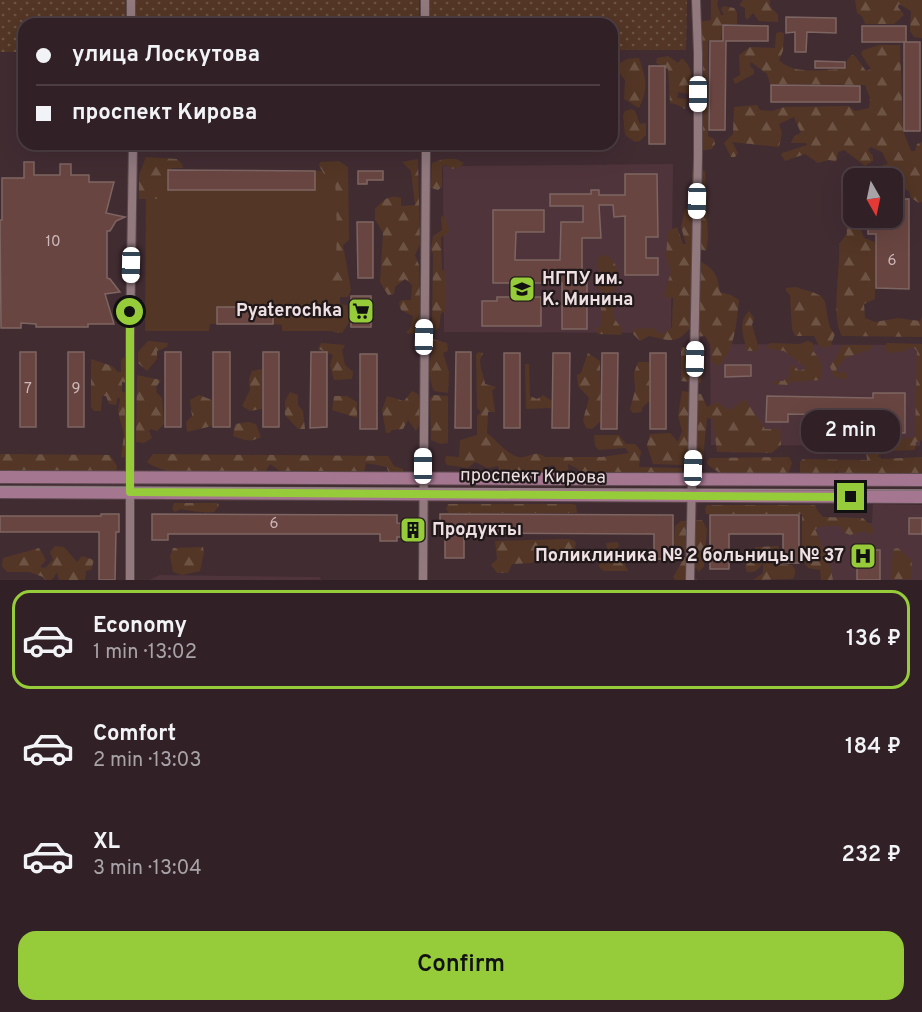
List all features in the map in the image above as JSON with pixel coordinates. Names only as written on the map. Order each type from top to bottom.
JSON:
[{"type":"street","points":[[131,0],[131,18]]},
{"type":"street","points":[[424,18],[425,0]]},
{"type":"street","points":[[690,580],[698,144],[696,0]]},
{"type":"street","points":[[130,580],[133,150]]},
{"type":"street","points":[[423,580],[426,150]]},
{"type":"street","name":"проспект Кирова","points":[[0,477],[922,480]]},
{"type":"street","name":"проспект Кирова","points":[[0,492],[922,497]]},
{"type":"shaded area","name":"НГПУ им. К. Минина","points":[[673,164],[671,333],[444,332],[443,166]]},
{"type":"shaded area","points":[[710,344],[922,345],[920,446],[711,445]]},
{"type":"shaded area","name":"Поликлиника № 2 больницы № 37","points":[[873,504],[922,505],[922,580],[829,580],[814,563],[815,522],[872,523]]},
{"type":"shaded area","points":[[160,575],[320,577],[321,580],[149,580]]},
{"type":"green space","points":[[0,0],[127,0],[127,18],[18,18],[18,52],[0,52]]},
{"type":"green space","points":[[135,0],[419,0],[419,18],[135,18]]},
{"type":"green space","points":[[429,0],[687,0],[686,50],[618,50],[618,18],[429,18]]},
{"type":"green space","points":[[711,0],[718,0],[717,5],[721,15],[724,15],[721,9],[723,6],[734,8],[737,13],[737,24],[722,24],[721,40],[708,41],[708,136],[714,139],[715,144],[712,149],[701,151],[698,22],[711,20]]},
{"type":"green space","points":[[743,0],[770,0],[770,6],[778,15],[778,22],[759,21],[753,13],[747,20],[745,8],[739,5]]},
{"type":"green space","points":[[855,0],[922,0],[922,38],[914,37],[910,31],[911,11],[899,4],[898,7],[904,15],[894,24],[865,24],[862,16],[857,13]]},
{"type":"green space","points":[[776,33],[784,33],[783,51],[779,60],[785,65],[802,70],[846,69],[847,60],[852,55],[866,71],[871,69],[861,54],[863,50],[880,45],[900,45],[903,131],[911,151],[915,151],[917,144],[922,142],[922,202],[919,203],[911,198],[909,191],[903,188],[903,168],[882,168],[888,164],[882,152],[871,147],[868,150],[873,156],[873,161],[865,166],[844,150],[838,152],[836,162],[829,160],[818,163],[805,154],[785,161],[782,153],[807,145],[806,143],[791,143],[794,136],[801,133],[794,117],[779,124],[782,133],[779,147],[732,142],[738,153],[735,157],[731,157],[724,143],[733,134],[734,107],[757,105],[760,110],[772,111],[784,107],[849,106],[855,111],[869,108],[870,98],[865,85],[770,84],[767,74],[751,62],[750,66],[754,74],[735,84],[733,79],[740,75],[739,55],[750,47],[775,48]]},
{"type":"green space","points":[[668,56],[678,63],[682,58],[689,66],[691,79],[689,94],[678,92],[677,98],[687,99],[685,109],[670,103],[668,69],[656,63],[657,58]]},
{"type":"green space","points":[[639,58],[645,83],[644,95],[639,108],[624,99],[625,80],[619,73],[618,64],[627,59]]},
{"type":"green space","points":[[631,109],[635,111],[640,124],[646,123],[646,135],[640,141],[635,142],[625,135],[623,115],[625,111]]},
{"type":"green space","points":[[146,157],[177,159],[182,164],[183,168],[172,168],[157,179],[157,199],[139,199],[139,175]]},
{"type":"green space","points":[[418,159],[420,244],[415,255],[419,265],[421,334],[406,333],[411,327],[413,316],[401,310],[399,303],[402,300],[411,300],[412,285],[405,279],[395,287],[394,294],[388,295],[380,282],[383,233],[375,219],[375,209],[390,197],[401,198],[401,206],[415,205],[411,171],[402,162]]},
{"type":"green space","points":[[443,159],[456,159],[464,163],[452,169],[446,165],[442,166],[442,187],[438,190],[431,188],[432,163]]},
{"type":"green space","points":[[339,161],[348,167],[349,240],[343,245],[351,290],[348,297],[336,297],[330,292],[330,274],[336,258],[335,175],[324,174],[319,166],[320,162]]},
{"type":"green space","points":[[700,169],[705,171],[708,237],[706,251],[700,249],[697,203],[692,201],[692,172]]},
{"type":"green space","points":[[146,170],[340,171],[340,331],[282,331],[282,325],[273,324],[210,324],[209,331],[145,331]]},
{"type":"green space","points":[[694,204],[694,258],[713,271],[720,292],[739,300],[732,343],[719,366],[712,362],[711,346],[705,336],[695,337],[689,329],[680,337],[671,340],[649,336],[640,341],[633,334],[634,329],[654,328],[658,333],[664,333],[672,327],[673,297],[665,298],[664,294],[671,272],[666,257],[668,231],[677,227],[683,244],[686,244],[681,227],[685,209]]},
{"type":"green space","points":[[441,216],[445,217],[449,230],[441,237],[442,270],[446,271],[445,312],[441,313],[439,328],[432,332],[433,254],[431,249],[433,236],[442,230]]},
{"type":"green space","points":[[846,228],[860,228],[864,238],[875,242],[875,299],[864,304],[865,318],[875,322],[898,318],[920,321],[922,316],[922,337],[842,336],[836,305],[839,244],[847,234]]},
{"type":"green space","points":[[605,255],[613,261],[618,276],[613,292],[603,294],[597,287],[602,274],[597,266],[597,258]]},
{"type":"green space","points":[[796,287],[823,298],[829,324],[835,334],[830,347],[820,347],[814,336],[795,336],[792,329],[790,295],[786,288]]},
{"type":"green space","points":[[613,302],[614,318],[622,329],[621,335],[598,334],[596,329],[601,326],[601,303]]},
{"type":"green space","points":[[333,304],[347,305],[349,322],[342,333],[333,332],[328,321]]},
{"type":"green space","points":[[749,311],[754,318],[752,325],[759,348],[755,351],[747,351],[742,330],[743,320]]},
{"type":"green space","points":[[433,339],[447,343],[448,351],[443,353],[449,372],[448,393],[434,391],[432,386],[430,370],[433,348],[430,343]]},
{"type":"green space","points":[[148,341],[168,343],[167,347],[157,351],[157,359],[147,371],[138,363],[138,352]]},
{"type":"green space","points":[[808,341],[813,343],[813,351],[821,364],[820,380],[790,382],[787,385],[774,384],[774,381],[783,381],[789,377],[789,368],[794,365],[799,371],[807,368],[784,351],[767,347],[770,343],[800,344]]},
{"type":"green space","points":[[321,343],[345,345],[342,350],[345,365],[353,372],[352,379],[334,380],[330,365],[333,355],[318,349]]},
{"type":"green space","points":[[887,343],[922,344],[922,440],[916,442],[915,450],[891,451],[890,441],[915,437],[917,351],[914,348],[908,348],[905,351],[889,353],[884,347]]},
{"type":"green space","points":[[843,345],[871,345],[871,349],[845,358],[836,370],[845,372],[848,377],[846,379],[835,377],[830,367]]},
{"type":"green space","points":[[681,347],[702,349],[701,383],[681,381]]},
{"type":"green space","points":[[483,353],[480,365],[485,384],[496,387],[492,391],[495,412],[488,412],[487,433],[510,453],[518,457],[538,454],[545,457],[602,457],[629,453],[625,448],[599,450],[595,446],[594,435],[619,435],[626,444],[635,444],[641,451],[639,467],[682,468],[681,477],[581,476],[578,469],[568,464],[569,476],[559,478],[554,465],[547,466],[545,474],[501,475],[498,466],[488,468],[475,462],[468,468],[447,465],[446,456],[459,457],[460,440],[477,435],[477,416],[481,412],[477,408],[476,354]]},
{"type":"green space","points":[[588,353],[600,361],[601,421],[592,429],[586,428],[583,420],[589,398],[578,386],[577,375],[581,373]]},
{"type":"green space","points":[[128,358],[128,383],[122,382],[122,392],[128,393],[127,458],[121,457],[124,435],[118,411],[120,399],[118,397],[116,405],[109,404],[106,396],[102,396],[101,411],[94,411],[91,407],[91,359],[112,366],[121,372],[121,360]]},
{"type":"green space","points":[[638,362],[649,362],[649,401],[642,408],[642,412],[633,413],[630,409],[635,391],[634,373]]},
{"type":"green space","points":[[525,364],[529,364],[530,396],[537,399],[543,395],[552,401],[551,408],[526,409]]},
{"type":"green space","points":[[262,369],[262,409],[250,411],[242,406],[250,390],[249,379],[252,371]]},
{"type":"green space","points":[[137,375],[161,380],[156,387],[157,393],[162,398],[164,424],[157,431],[151,429],[149,431],[152,438],[144,443],[136,442]]},
{"type":"green space","points":[[412,391],[418,394],[420,408],[420,422],[416,431],[408,420],[403,429],[386,433],[382,410],[387,396],[404,401]]},
{"type":"green space","points":[[682,391],[701,394],[707,407],[716,402],[730,410],[745,399],[765,429],[780,429],[781,445],[772,453],[717,452],[713,419],[707,418],[703,459],[686,459],[683,465],[653,464],[647,445],[650,434],[670,433],[678,442],[682,431],[678,416]]},
{"type":"green space","points":[[290,392],[298,395],[298,405],[303,411],[305,429],[298,429],[285,415],[285,401]]},
{"type":"green space","points":[[199,395],[212,400],[212,426],[187,432],[186,422],[192,416],[190,400]]},
{"type":"green space","points":[[433,395],[448,396],[448,443],[441,444],[431,440],[430,399]]},
{"type":"green space","points":[[334,396],[347,396],[357,402],[357,418],[332,410]]},
{"type":"green space","points":[[248,422],[256,424],[261,437],[244,440],[233,436],[235,424]]},
{"type":"green space","points":[[849,428],[857,429],[864,434],[866,441],[880,443],[882,452],[878,456],[882,459],[922,457],[922,475],[838,475],[837,470],[830,477],[800,474],[800,462],[803,459],[867,460],[866,450],[846,440]]},
{"type":"green space","points":[[0,454],[110,455],[117,466],[116,473],[0,471]]},
{"type":"green space","points":[[153,454],[388,456],[394,466],[403,469],[403,473],[388,472],[387,467],[366,463],[364,473],[287,476],[270,464],[264,475],[175,475],[147,462]]},
{"type":"green space","points":[[789,457],[792,463],[788,474],[721,474],[708,465],[707,461],[710,458]]},
{"type":"green space","points":[[174,503],[218,503],[219,506],[214,512],[181,509],[175,512],[172,509]]},
{"type":"green space","points":[[448,504],[573,504],[576,505],[577,513],[449,513],[446,509]]},
{"type":"green space","points":[[707,505],[815,505],[823,517],[863,518],[874,529],[871,535],[864,531],[850,535],[845,533],[840,526],[823,526],[815,529],[825,553],[834,555],[829,561],[833,580],[821,580],[820,570],[808,568],[802,559],[802,514],[706,514]]},
{"type":"green space","points":[[702,520],[707,529],[704,566],[699,572],[694,566],[688,565],[685,569],[697,580],[675,580],[673,577],[686,555],[684,550],[674,544],[675,526],[681,521]]},
{"type":"green space","points":[[568,539],[575,541],[576,544],[573,552],[562,557],[553,552],[538,555],[538,559],[532,563],[512,564],[508,573],[497,573],[491,565],[497,559],[495,541]]},
{"type":"green space","points":[[618,542],[619,546],[613,552],[616,556],[614,562],[618,563],[623,560],[628,571],[604,571],[599,567],[600,556],[608,553],[606,543]]},
{"type":"green space","points":[[55,546],[64,547],[77,562],[82,556],[94,560],[91,570],[86,571],[85,580],[59,580],[57,572],[52,580],[45,580],[29,572],[7,572],[2,566],[3,558],[39,548],[46,560],[40,567],[45,568],[53,560],[50,552]]},
{"type":"green space","points":[[778,546],[776,553],[780,564],[792,565],[795,572],[793,579],[753,580],[763,573],[763,563],[753,572],[747,572],[745,567],[756,547]]},
{"type":"green space","points":[[203,547],[200,571],[182,575],[173,572],[170,556],[173,548]]},
{"type":"green space","points":[[898,548],[912,561],[911,579],[891,579],[893,549]]},
{"type":"building","points":[[786,17],[836,18],[836,33],[807,32],[806,52],[795,52],[795,32],[786,33]]},
{"type":"building","points":[[723,25],[768,26],[768,41],[726,41],[725,130],[709,130],[710,41],[723,41]]},
{"type":"building","points":[[862,26],[906,26],[906,42],[862,42]]},
{"type":"building","points":[[904,42],[920,42],[920,131],[904,131]]},
{"type":"building","points":[[815,61],[845,62],[845,68],[815,68]]},
{"type":"building","points":[[649,66],[665,66],[665,144],[649,144]]},
{"type":"building","points":[[771,85],[860,86],[860,102],[771,102]]},
{"type":"building","points":[[24,162],[34,162],[34,175],[60,175],[60,164],[71,164],[71,175],[89,175],[89,182],[114,182],[106,213],[125,217],[116,221],[110,231],[107,231],[107,278],[120,292],[105,294],[114,324],[88,324],[88,327],[36,327],[36,324],[21,323],[21,328],[1,328],[2,178],[24,178]]},
{"type":"building","points":[[168,170],[315,171],[315,190],[168,190]]},
{"type":"building","points":[[358,171],[383,171],[383,180],[367,180],[367,184],[358,184]]},
{"type":"building","points":[[625,174],[657,174],[658,237],[646,237],[646,258],[658,258],[658,275],[625,275],[625,216],[614,217],[613,205],[599,205],[601,238],[582,238],[582,273],[587,272],[587,329],[562,329],[562,283],[493,283],[493,210],[544,210],[544,232],[516,232],[515,260],[560,260],[561,222],[583,222],[583,206],[550,206],[550,194],[591,194],[591,190],[599,190],[599,195],[625,195]]},
{"type":"building","points":[[903,199],[909,199],[909,289],[876,288],[876,234],[868,234],[868,228],[903,228]]},
{"type":"building","points":[[357,222],[373,222],[373,278],[358,278]]},
{"type":"building","name":"Pyaterochka","points":[[351,296],[371,296],[371,327],[351,327]]},
{"type":"building","points":[[497,297],[541,297],[541,326],[482,326],[482,301],[497,301]]},
{"type":"building","points":[[217,307],[273,307],[273,324],[217,324]]},
{"type":"building","points":[[20,352],[36,352],[36,427],[20,427]]},
{"type":"building","points":[[68,352],[84,352],[84,427],[68,427]]},
{"type":"building","points":[[165,352],[181,352],[181,427],[165,427]]},
{"type":"building","points":[[213,352],[230,352],[230,427],[213,427]]},
{"type":"building","points":[[263,352],[279,352],[279,427],[263,427]]},
{"type":"building","points":[[311,352],[327,352],[327,427],[310,428]]},
{"type":"building","points":[[456,352],[471,352],[471,428],[455,428]]},
{"type":"building","points":[[504,353],[520,353],[520,428],[504,428]]},
{"type":"building","points":[[553,353],[570,353],[569,428],[552,428]]},
{"type":"building","points":[[602,353],[618,353],[617,429],[601,429]]},
{"type":"building","points":[[650,353],[666,353],[666,429],[650,429]]},
{"type":"building","points":[[360,354],[377,354],[377,429],[360,429]]},
{"type":"building","points":[[725,365],[751,365],[751,376],[725,377]]},
{"type":"building","points":[[873,393],[905,393],[905,433],[867,432],[861,428],[861,424],[837,423],[837,415],[788,414],[788,422],[766,422],[767,396],[873,398]]},
{"type":"building","points":[[101,514],[119,514],[119,532],[116,532],[115,580],[99,580],[99,532],[0,532],[0,516],[101,516]]},
{"type":"building","points":[[152,514],[397,515],[397,523],[417,524],[417,537],[397,537],[397,541],[380,541],[380,534],[168,534],[168,540],[152,540]]},
{"type":"building","points":[[440,514],[673,515],[673,559],[654,559],[654,534],[464,533],[464,558],[445,558],[445,527],[440,527]]},
{"type":"building","points":[[710,515],[799,515],[799,563],[783,563],[783,534],[729,534],[729,569],[710,569]]},
{"type":"building","points":[[909,518],[922,518],[922,534],[909,534]]},
{"type":"building","points":[[857,550],[880,550],[880,580],[857,580]]},
{"type":"tram line","points":[[0,487],[922,490]]},
{"type":"place","name":"НГПУ им. К. Минина","points":[[522,289]]},
{"type":"place","name":"Pyaterochka","points":[[361,311]]},
{"type":"place","name":"Продукты","points":[[413,530]]},
{"type":"place","name":"Поликлиника № 2 больницы № 37","points":[[863,556]]},
{"type":"route","points":[[130,312],[130,492],[851,497]]}]
